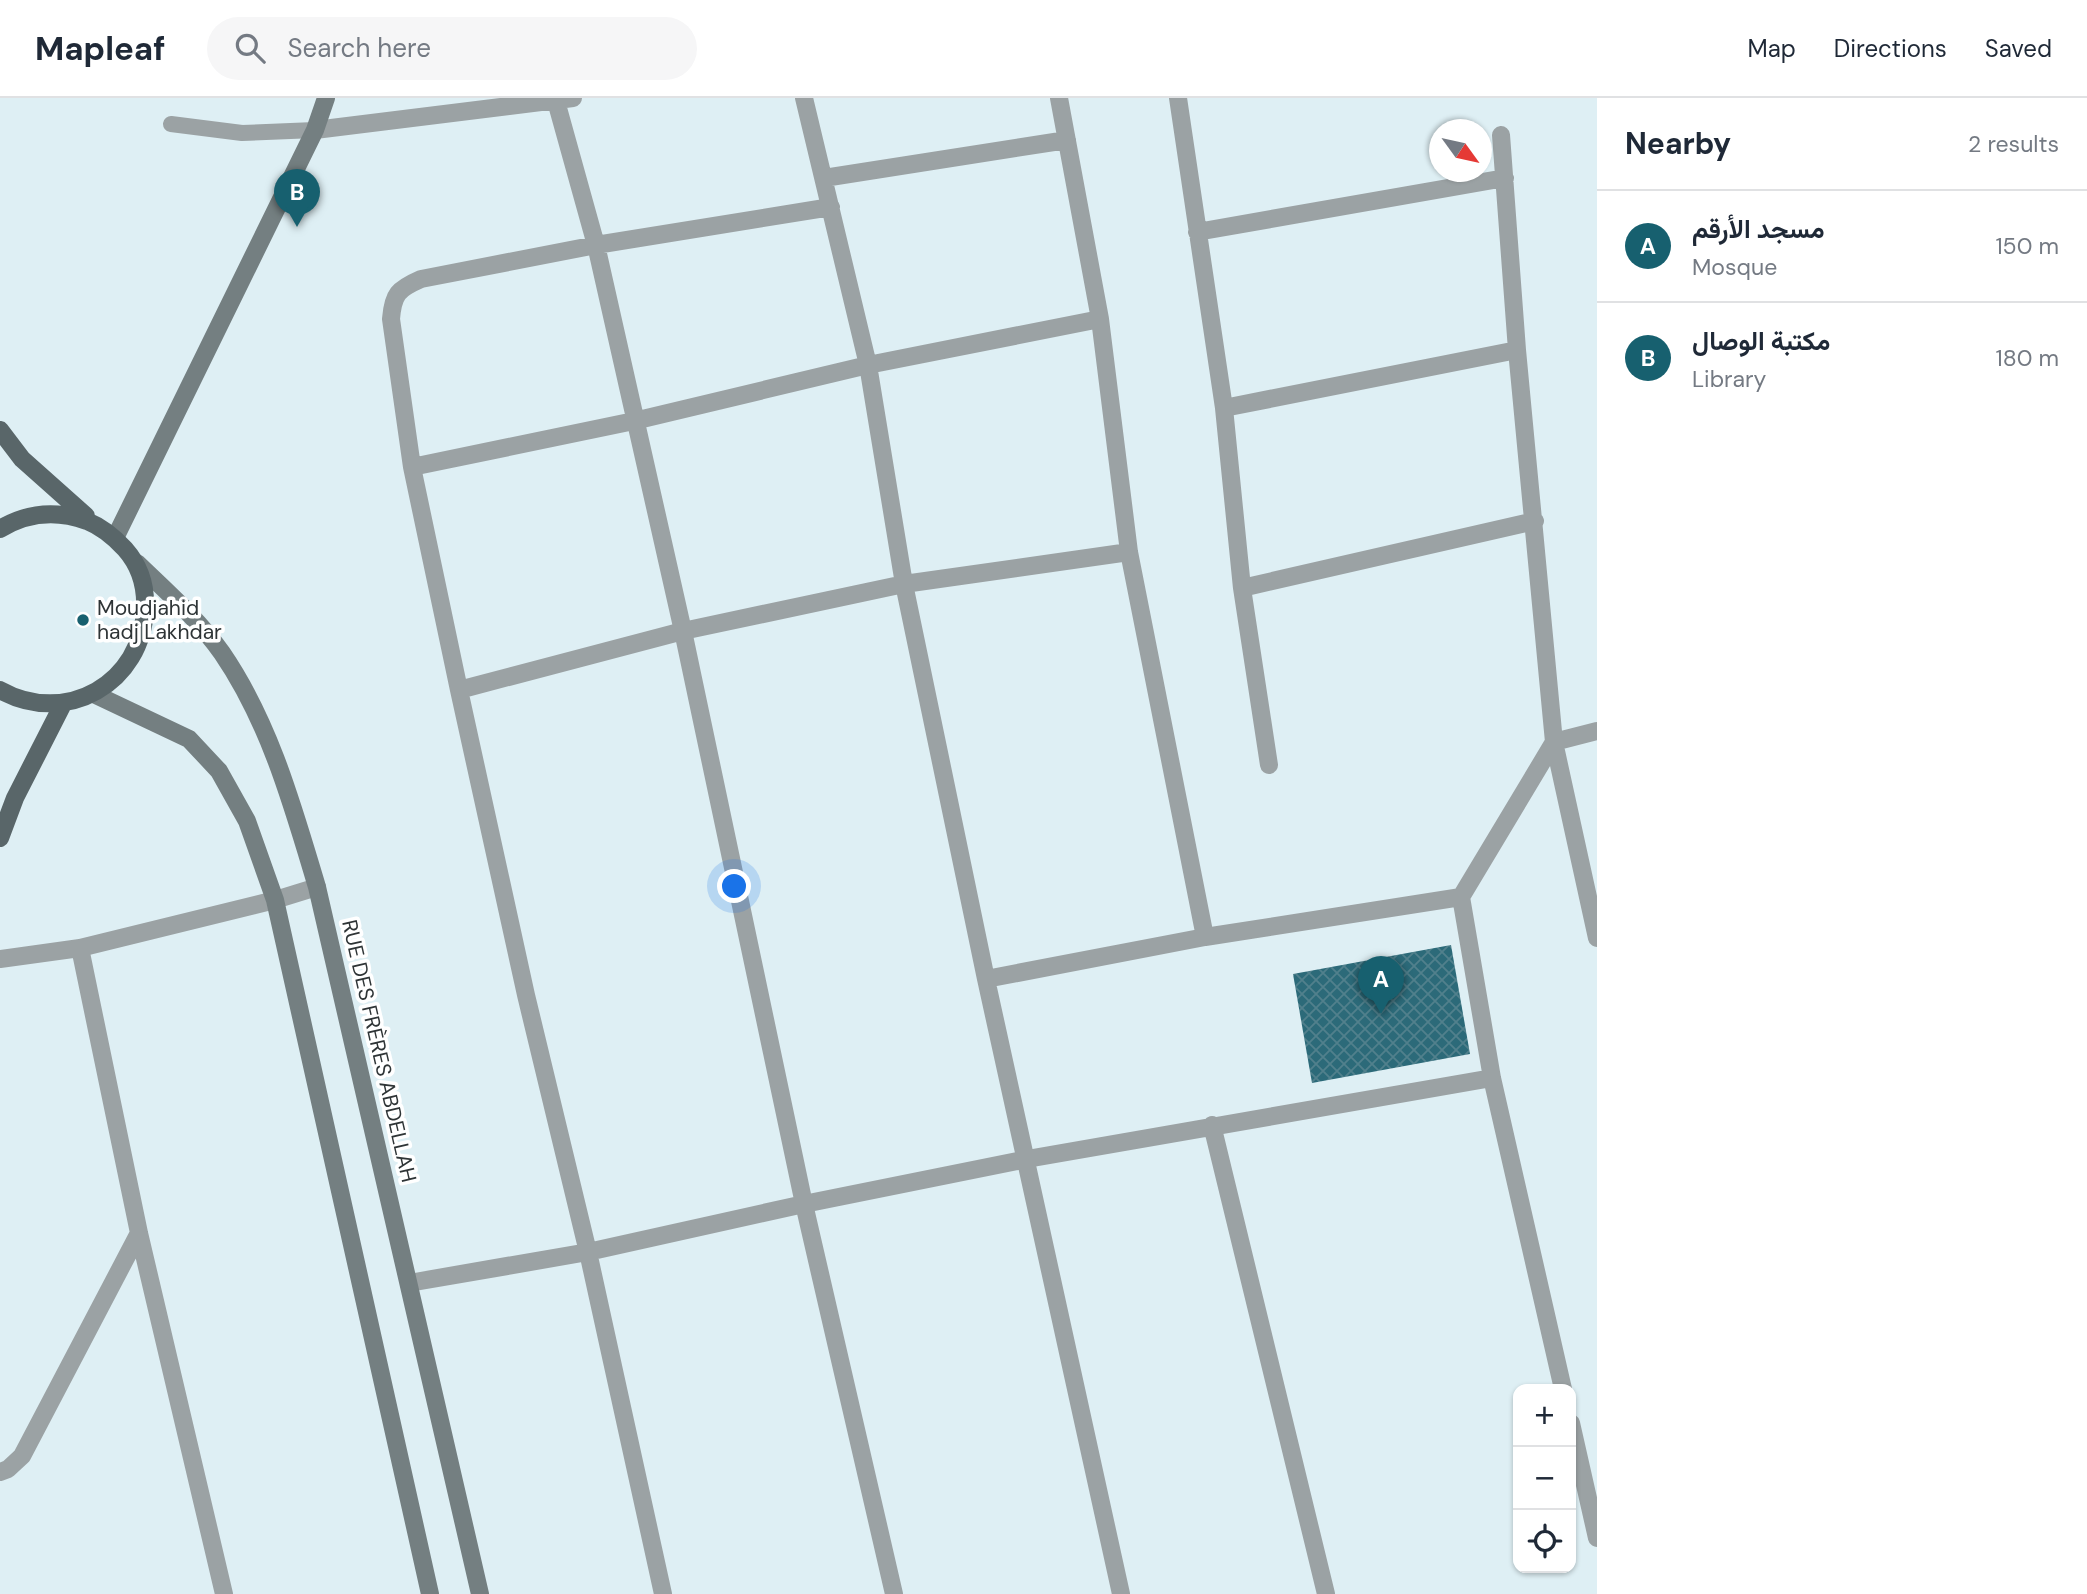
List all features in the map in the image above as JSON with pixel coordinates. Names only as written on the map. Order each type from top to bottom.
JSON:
[{"type":"main road","points":[[115,538],[315,130],[326,98]]},
{"type":"main road","points":[[0,430],[22,459],[75,507],[115,538],[137,563],[145,595],[144,625],[135,653],[118,676],[94,694],[63,704],[31,703],[0,690]]},
{"type":"main road","points":[[0,529],[15,520],[43,513],[71,515],[97,525]]},
{"type":"main road","name":"RUE DES FRÈRES ABDELLAH","points":[[137,563],[196,620],[222,653],[251,699],[290,797],[317,887],[480,1594]]},
{"type":"main road","points":[[94,694],[188,739],[219,771],[247,821],[275,900],[430,1594]]},
{"type":"main road","points":[[0,838],[15,798],[63,704]]},
{"type":"street","points":[[804,98],[868,365],[904,584],[986,979],[1121,1594]]},
{"type":"street","points":[[1059,98],[1100,319],[1129,552],[1205,937]]},
{"type":"street","points":[[1178,98],[1224,408],[1242,588],[1269,765]]},
{"type":"street","points":[[315,130],[564,100],[683,631],[804,1204],[894,1594]]},
{"type":"street","points":[[1501,135],[1517,350],[1554,741],[1597,938]]},
{"type":"street","points":[[824,178],[1067,140]]},
{"type":"street","points":[[1197,232],[1505,178]]},
{"type":"street","points":[[663,1594],[588,1252],[526,995],[412,467],[391,319],[393,302],[402,288],[421,279],[596,244],[831,207]]},
{"type":"street","points":[[412,467],[635,421],[868,365],[1100,319]]},
{"type":"street","points":[[1224,408],[1517,350]]},
{"type":"street","points":[[1242,588],[1535,521]]},
{"type":"street","points":[[459,690],[683,631],[904,584],[1129,552]]},
{"type":"street","points":[[1562,1384],[1492,1078],[1461,897],[1554,741],[1597,731]]},
{"type":"street","points":[[0,960],[80,948],[275,900],[317,887]]},
{"type":"street","points":[[986,979],[1205,937],[1461,897]]},
{"type":"street","points":[[80,948],[139,1233],[224,1594]]},
{"type":"street","points":[[409,1283],[588,1252],[804,1204],[1027,1159],[1492,1078]]},
{"type":"street","points":[[1212,1125],[1326,1594]]},
{"type":"street","points":[[0,1472],[22,1456],[139,1233]]},
{"type":"street","points":[[1576,1445],[1597,1538]]},
{"type":"lane","points":[[171,124],[243,133],[315,130]]},
{"type":"building","points":[[1451,945],[1470,1054],[1312,1083],[1293,974]]},
{"type":"place","name":"مكتبة الوصال","points":[[297,227]]},
{"type":"place","name":"Moudjahid hadj Lakhdar","points":[[83,620]]},
{"type":"place","name":"مسجد الأرقم","points":[[1381,1014]]}]
